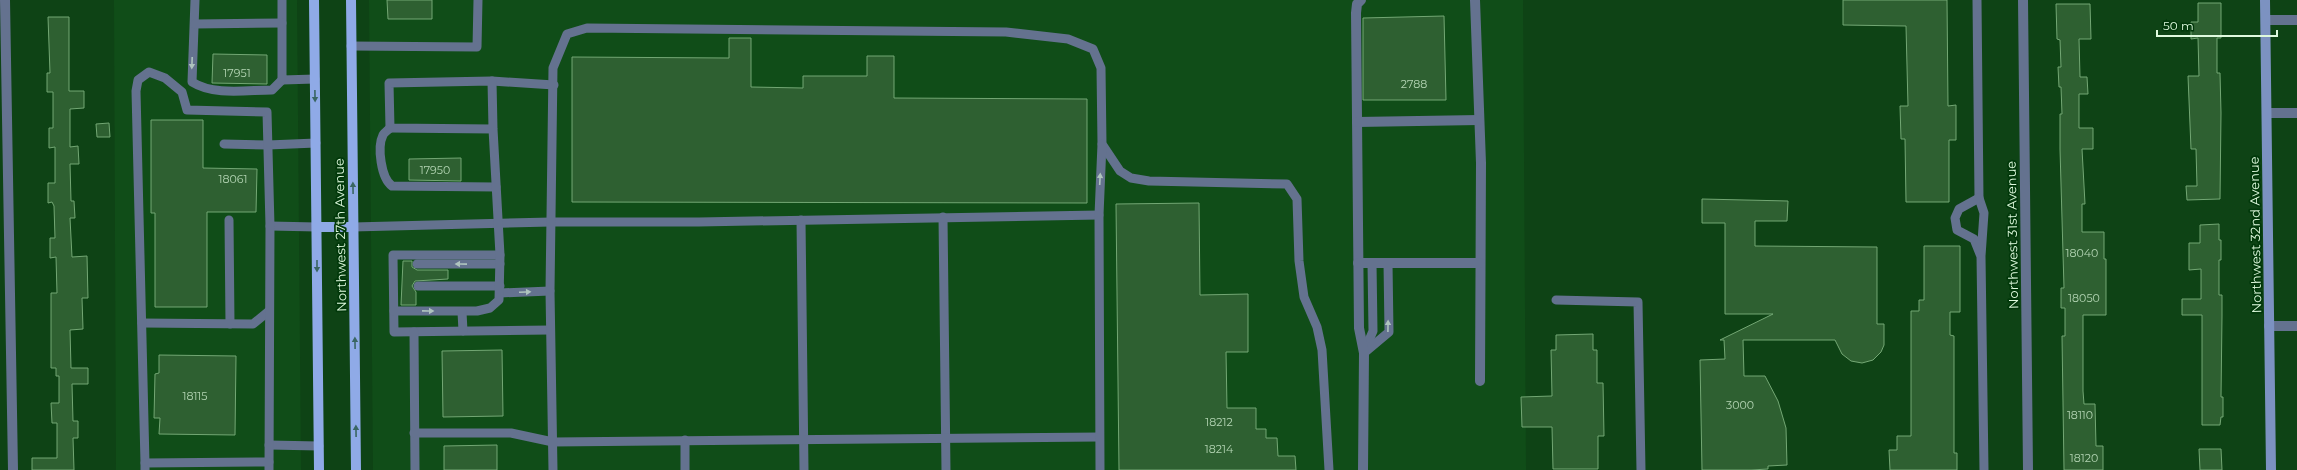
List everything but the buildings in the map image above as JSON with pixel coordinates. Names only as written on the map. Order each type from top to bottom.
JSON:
[{"type":"main road","name":"Northwest 27th Avenue","points":[[314,0],[319,470]]},
{"type":"main road","name":"Northwest 27th Avenue","points":[[351,0],[356,470]]},
{"type":"main road","points":[[317,227],[353,227]]},
{"type":"street","points":[[1361,0],[1358,4],[1356,13],[1359,328],[1364,353],[1363,470]]},
{"type":"street","points":[[1475,0],[1479,120],[1480,381]]},
{"type":"street","name":"Northwest 31st Avenue","points":[[2023,0],[2028,470]]},
{"type":"street","name":"Northwest 32nd Avenue","points":[[2265,0],[2271,470]]},
{"type":"street","points":[[3,6],[13,470]]},
{"type":"street","points":[[2266,20],[2297,20]]},
{"type":"street","points":[[2267,113],[2297,113]]},
{"type":"street","points":[[1357,122],[1479,120]]},
{"type":"street","points":[[1358,264],[1480,263]]},
{"type":"street","points":[[2269,326],[2297,326]]},
{"type":"lane","points":[[196,0],[192,82],[201,88],[272,90],[282,80],[315,79]]},
{"type":"lane","points":[[282,0],[282,80]]},
{"type":"lane","points":[[351,46],[476,47],[478,0]]},
{"type":"lane","points":[[1977,0],[1979,198],[1984,213],[1981,256],[1984,470]]},
{"type":"lane","points":[[194,24],[282,24]]},
{"type":"lane","points":[[554,470],[550,330],[553,68],[567,34],[587,28],[1006,32],[1068,39],[1092,49],[1101,68],[1102,144],[1098,215],[1100,470]]},
{"type":"lane","points":[[149,72],[164,78],[182,92],[187,110],[267,112],[268,145],[270,226],[269,466],[145,466],[136,91],[138,80],[149,72]]},
{"type":"lane","points":[[394,311],[477,311],[490,308],[499,300],[500,260],[492,81]]},
{"type":"lane","points":[[390,128],[389,83],[492,81],[554,85]]},
{"type":"lane","points":[[493,129],[390,128],[383,135],[381,154],[382,174],[386,182],[392,186],[496,187]]},
{"type":"lane","points":[[224,144],[268,145],[316,143]]},
{"type":"lane","points":[[1102,144],[1120,171],[1131,178],[1150,181],[1287,184],[1296,198],[1299,261],[1304,297],[1317,327],[1322,350],[1329,470]]},
{"type":"lane","points":[[1979,198],[1959,209],[1956,218],[1957,230],[1974,239],[1981,256]]},
{"type":"lane","points":[[353,227],[551,222],[1098,215]]},
{"type":"lane","points":[[943,217],[946,470]]},
{"type":"lane","points":[[229,220],[230,324]]},
{"type":"lane","points":[[801,220],[804,470]]},
{"type":"lane","points":[[270,226],[317,227]]},
{"type":"lane","points":[[500,260],[393,255],[398,264],[398,286],[394,311],[394,332],[550,330]]},
{"type":"lane","points":[[417,264],[500,260]]},
{"type":"lane","points":[[1364,353],[1373,331],[1372,263]]},
{"type":"lane","points":[[1364,353],[1388,332],[1388,263]]},
{"type":"lane","points":[[418,286],[550,291]]},
{"type":"lane","points":[[1556,300],[1638,302],[1641,470]]},
{"type":"lane","points":[[142,323],[253,324],[269,311]]},
{"type":"lane","points":[[462,312],[463,331]]},
{"type":"lane","points":[[414,332],[415,470]]},
{"type":"lane","points":[[414,433],[511,433],[553,442],[1099,437]]},
{"type":"lane","points":[[685,440],[685,470]]},
{"type":"lane","points":[[269,445],[319,446]]},
{"type":"shaded area","points":[[114,0],[297,0],[301,470],[116,470]]},
{"type":"shaded area","points":[[369,0],[1523,0],[1526,470],[373,470]]}]
